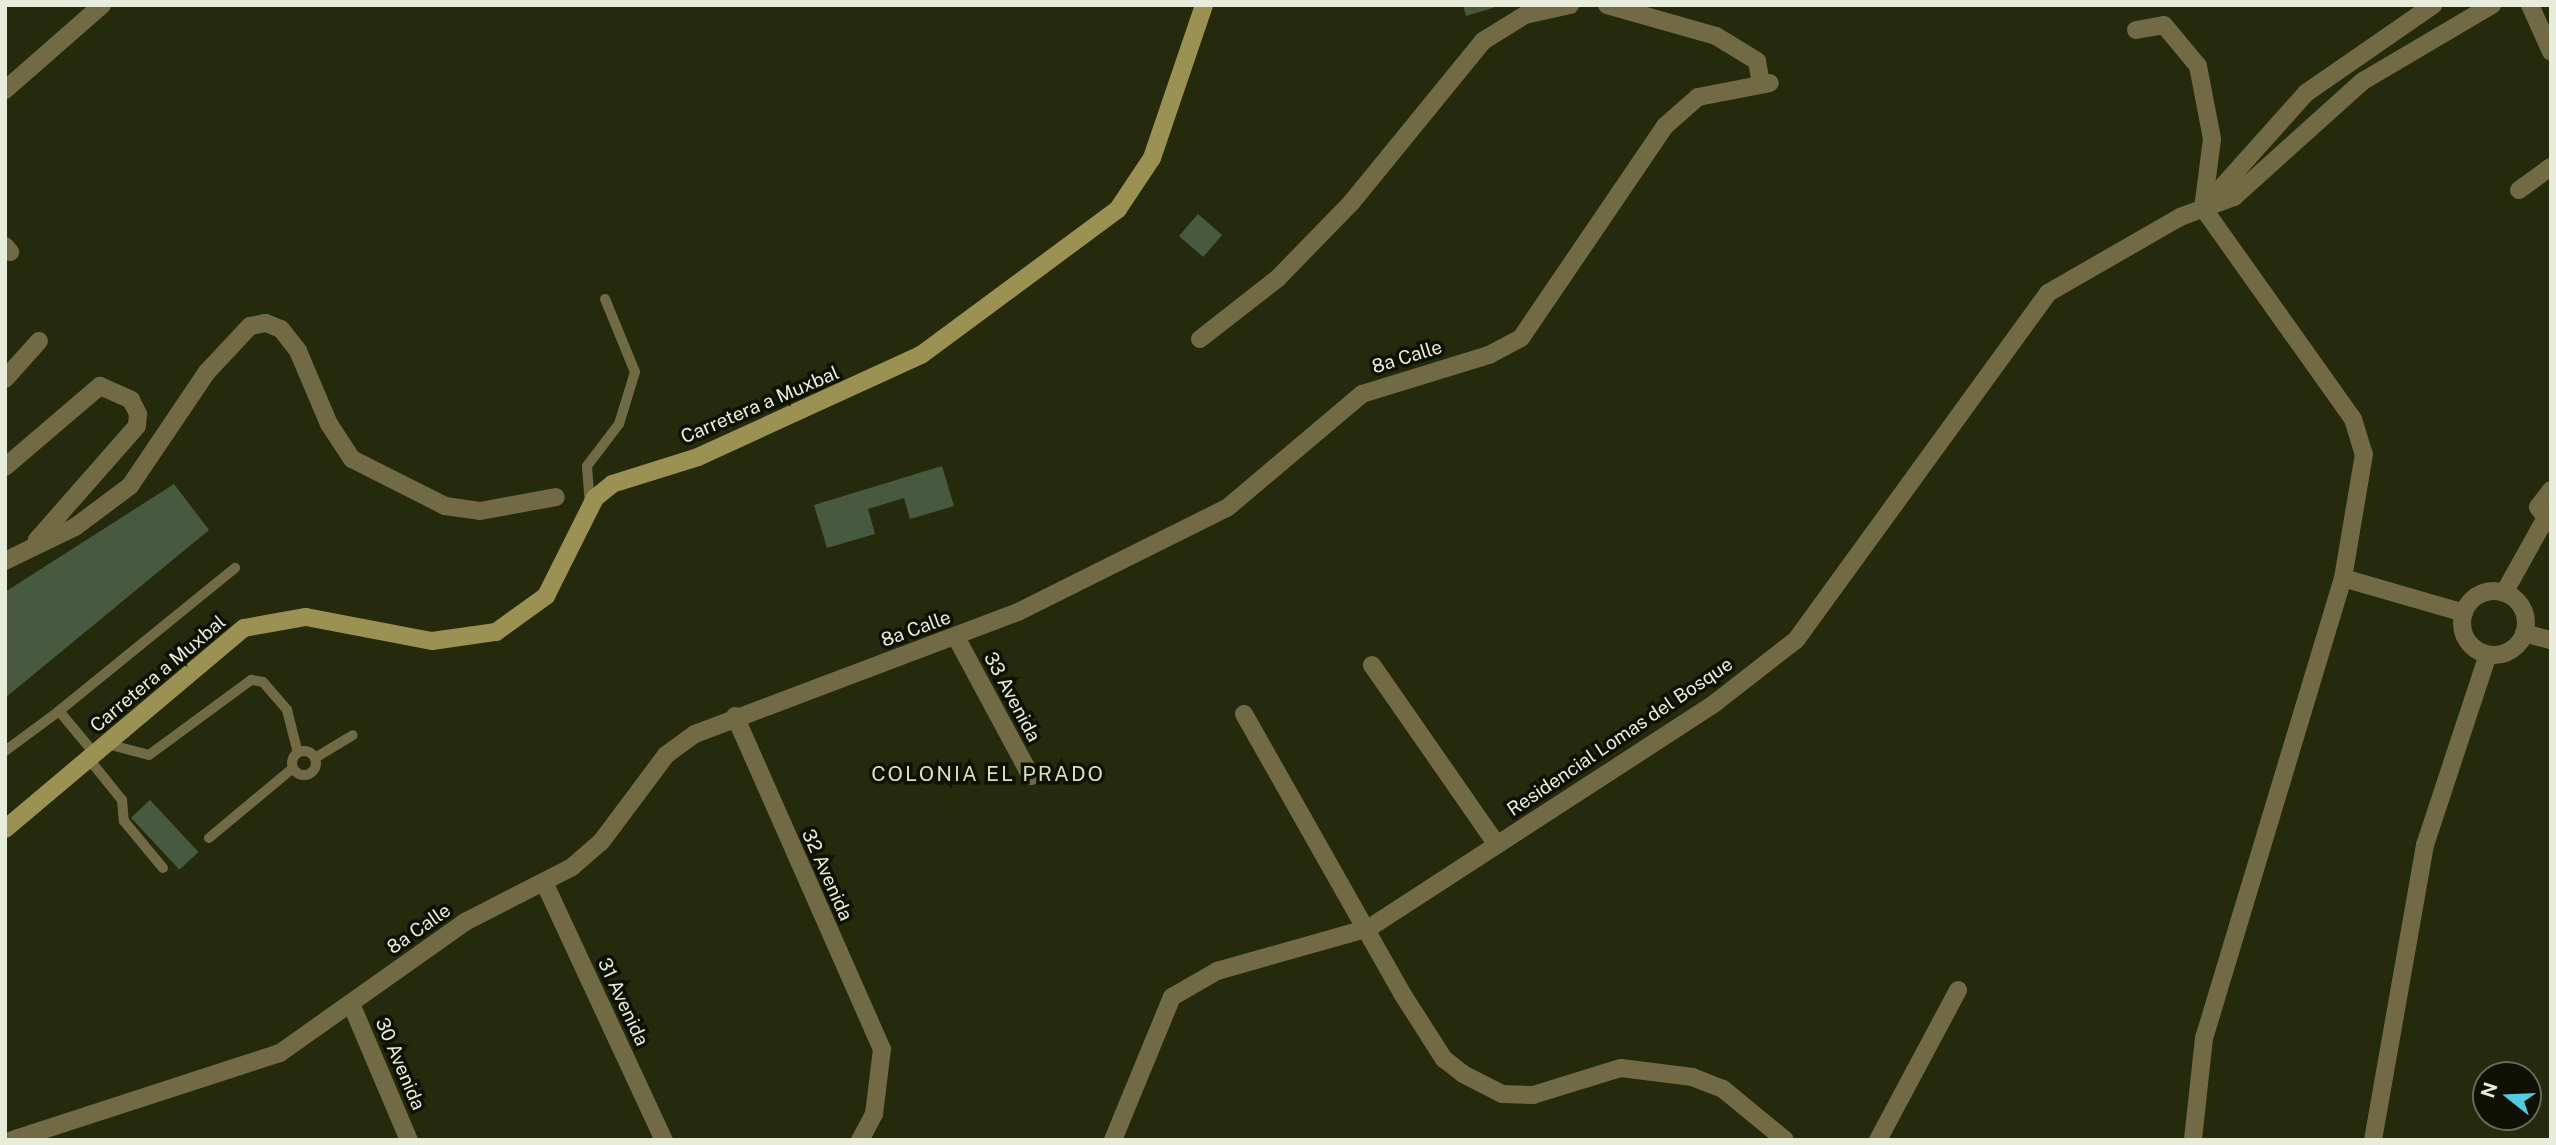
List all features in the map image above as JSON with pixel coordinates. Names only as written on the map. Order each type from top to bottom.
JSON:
[{"type":"main road","name":"Carretera a Muxbal","points":[[5,829],[244,628],[266,620],[306,617],[432,641],[496,632],[546,596],[590,506],[623,479],[698,457],[921,355],[1118,209],[1153,158],[1204,5]]},
{"type":"street","points":[[5,90],[102,5]]},
{"type":"street","points":[[1200,339],[1278,278],[1352,203],[1483,41],[1525,15],[1570,5]]},
{"type":"street","name":"8a Calle","points":[[12,1140],[280,1054],[352,1006],[465,922],[544,882],[601,842],[666,755],[735,716],[956,637],[1227,508],[1362,394],[1489,355],[1521,338],[1665,126],[1698,97],[1765,84],[1757,61],[1716,36],[1607,5]]},
{"type":"street","points":[[2203,208],[2316,84],[2433,5]]},
{"type":"street","name":"Residencial Lomas del Bosque","points":[[1113,1140],[1172,997],[1217,971],[1369,928],[1715,703],[1796,640],[2048,293],[2256,182],[2363,81],[2492,5]]},
{"type":"street","points":[[2530,5],[2551,52]]},
{"type":"street","points":[[2136,30],[2164,25],[2198,66],[2212,139],[2203,208],[2360,436],[2364,473],[2343,578],[2204,1038],[2193,1140]]},
{"type":"street","points":[[2519,190],[2551,167]]},
{"type":"street","points":[[5,561],[75,527],[130,486],[207,372],[250,326],[266,323],[281,329],[298,351],[329,424],[362,465],[445,506],[480,511],[556,497]]},
{"type":"street","points":[[5,379],[39,341]]},
{"type":"street","points":[[5,467],[100,386],[131,400],[138,414],[130,436],[30,549]]},
{"type":"street","points":[[2504,593],[2547,522],[2538,502],[2551,490]]},
{"type":"street","points":[[2343,578],[2464,612]]},
{"type":"street","points":[[2504,593],[2520,604],[2525,633],[2514,648],[2488,655],[2466,639],[2464,612],[2476,597],[2504,593]]},
{"type":"street","points":[[2525,633],[2551,640]]},
{"type":"street","name":"33 Avenida","points":[[956,637],[1031,776]]},
{"type":"street","points":[[2373,1140],[2425,845],[2488,655]]},
{"type":"street","points":[[1372,665],[1497,845]]},
{"type":"street","points":[[1244,713],[1369,928],[1427,1034],[1463,1074],[1502,1094],[1533,1095],[1621,1068],[1692,1077],[1723,1089],[1786,1140]]},
{"type":"street","name":"32 Avenida","points":[[735,716],[882,1049],[874,1114],[860,1140]]},
{"type":"street","name":"31 Avenida","points":[[544,882],[664,1140]]},
{"type":"street","points":[[1878,1140],[1958,990]]},
{"type":"street","name":"30 Avenida","points":[[352,1006],[409,1140]]},
{"type":"lane","points":[[590,506],[587,466],[619,424],[635,372],[605,299]]},
{"type":"lane","points":[[5,751],[59,711],[235,568]]},
{"type":"lane","points":[[97,752],[149,755],[251,680],[263,682],[288,710],[298,753],[293,768],[209,838]]},
{"type":"lane","points":[[59,711],[97,752],[122,800],[124,821],[163,868]]},
{"type":"lane","points":[[293,768],[311,773],[315,758],[353,735]]},
{"type":"lane","points":[[298,753],[315,758]]},
{"type":"building","points":[[1463,5],[1499,5],[1499,6],[1466,16]]},
{"type":"building","points":[[1198,214],[1222,235],[1203,257],[1179,236]]},
{"type":"building","points":[[942,466],[954,506],[910,519],[904,498],[868,509],[875,534],[827,548],[814,505]]},
{"type":"building","points":[[174,484],[209,530],[5,698],[5,592]]},
{"type":"building","points":[[150,800],[198,852],[179,870],[131,818]]},
{"type":"district","name":"COLONIA EL PRADO","points":[[988,774]]}]
